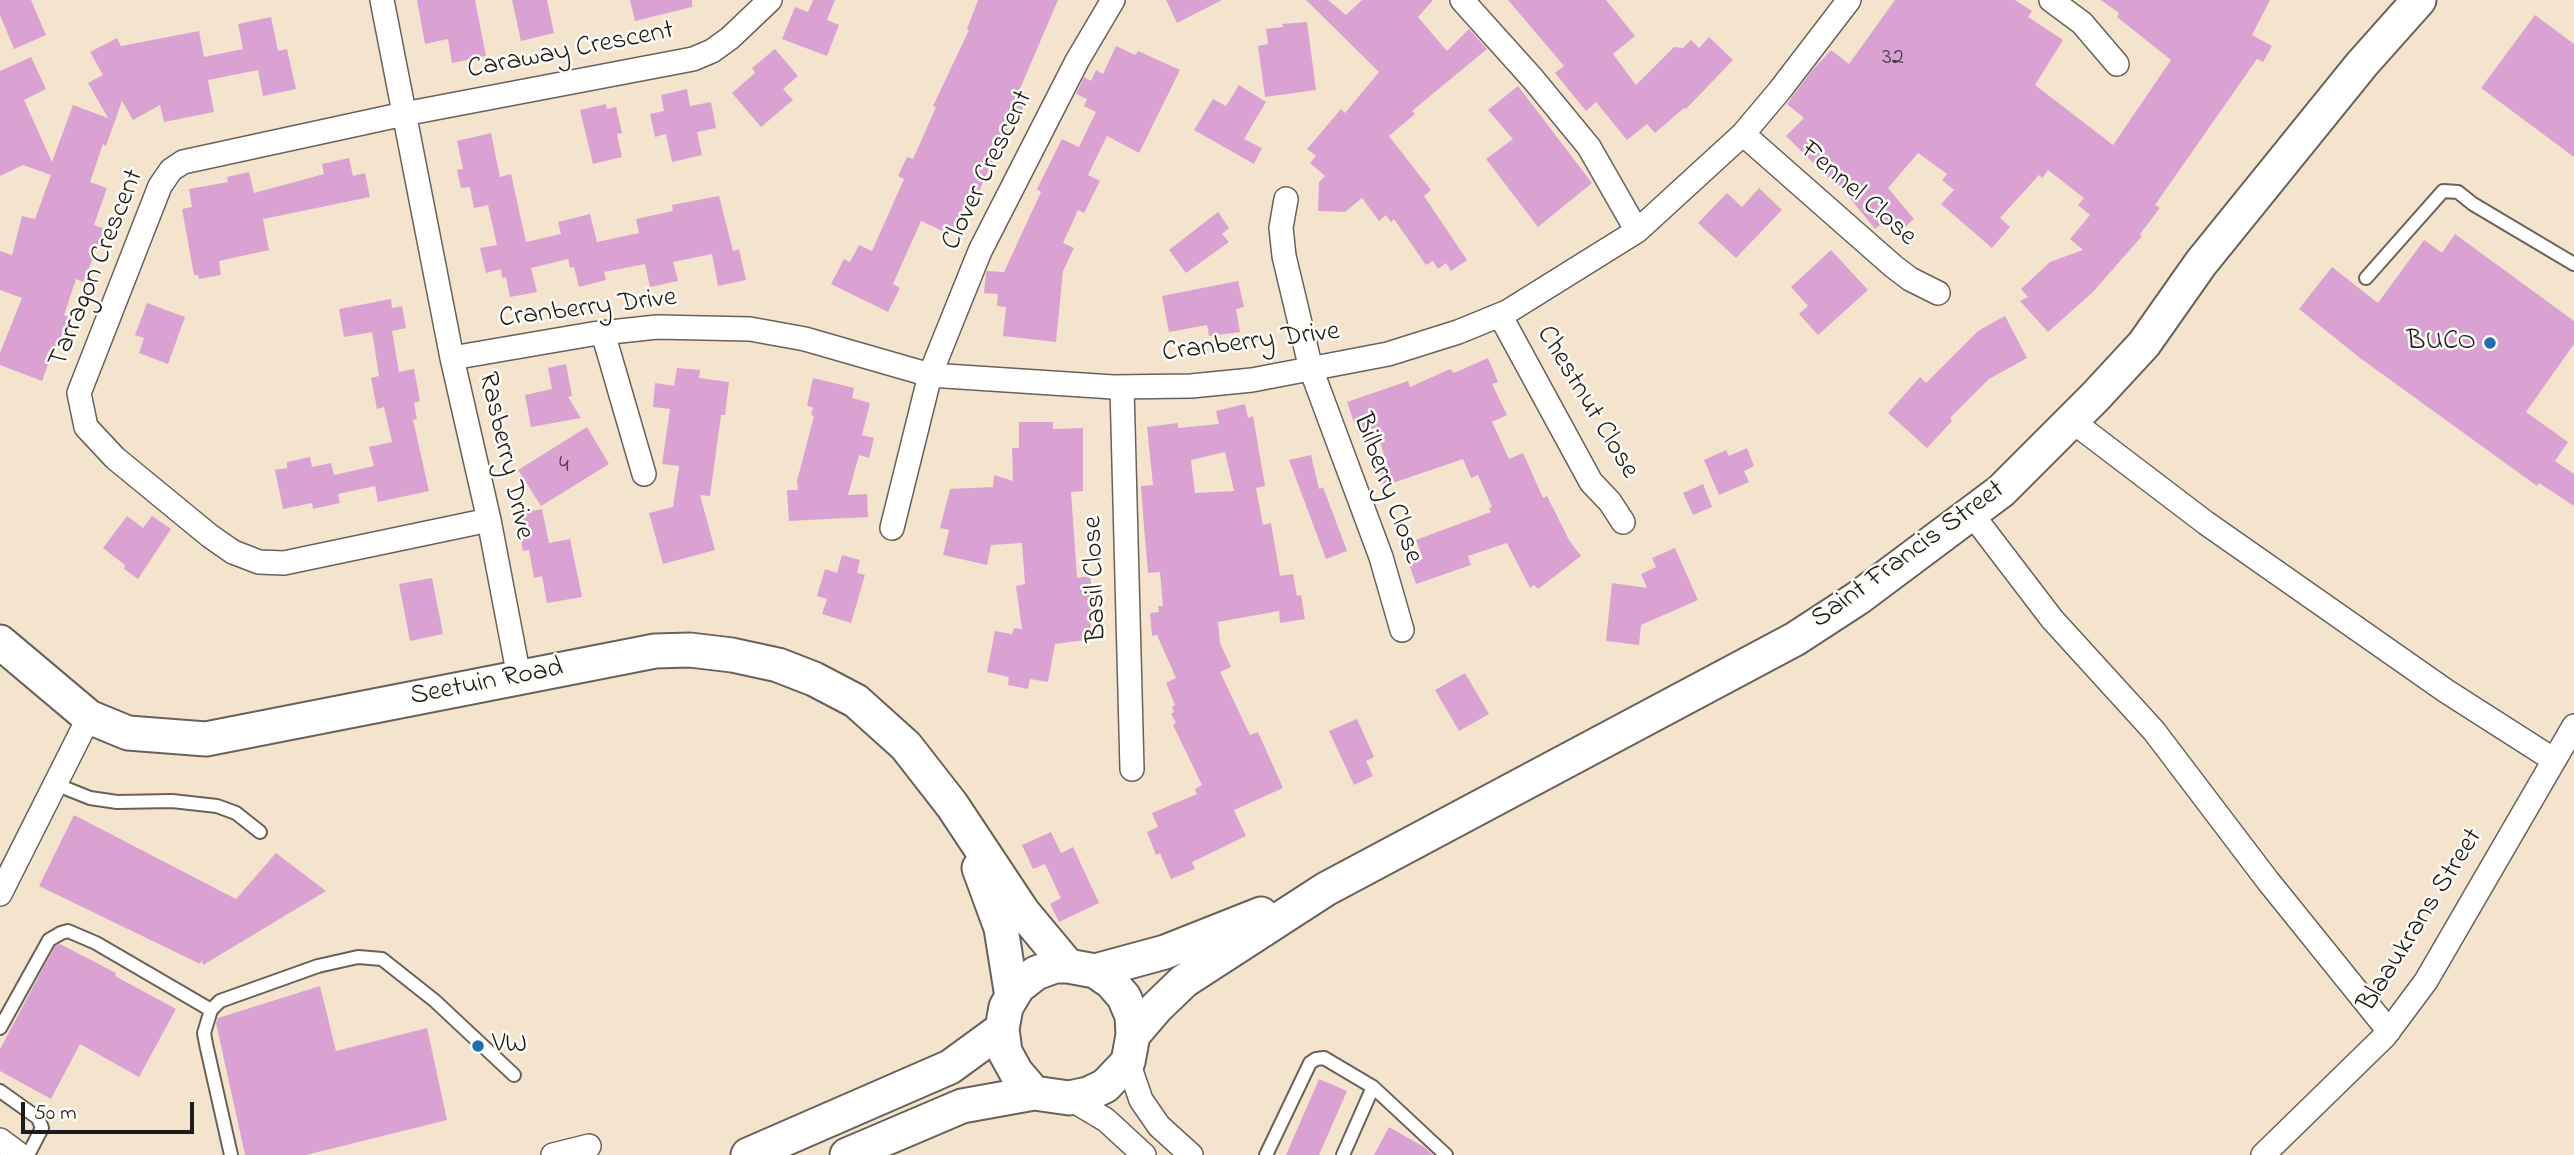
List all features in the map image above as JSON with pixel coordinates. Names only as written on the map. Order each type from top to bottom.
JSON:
[{"type":"street","name":"Rasberry Drive","points":[[382,0],[452,358],[489,520],[519,677]]},
{"type":"street","name":"Caraway Crescent","points":[[404,114],[693,59],[712,51],[730,38],[770,0]]},
{"type":"street","name":"Clover Crescent","points":[[892,528],[930,375],[980,251],[1077,61],[1113,0]]},
{"type":"street","points":[[1462,0],[1589,147],[1637,232]]},
{"type":"street","name":"Cranberry Drive","points":[[452,358],[603,333],[657,327],[750,329],[805,339],[930,375],[1122,387],[1191,386],[1252,380],[1388,354],[1458,332],[1500,315],[1637,232],[1742,134],[1780,90],[1849,0]]},
{"type":"street","points":[[2051,0],[2082,23],[2117,64]]},
{"type":"street","name":"Saint Francis Street","points":[[2362,64],[2394,0]]},
{"type":"street","name":"Saint Francis Street","points":[[847,1155],[962,1106],[1034,1093],[1069,1098],[1088,1094],[1105,1086],[1157,1007],[1184,981],[1326,889],[1795,639],[1858,598],[2001,491],[2072,421],[2144,344],[2201,263],[2362,64],[2419,0]]},
{"type":"street","name":"Tarragon Crescent","points":[[404,114],[183,162],[171,170],[160,186],[79,393],[83,416],[86,427],[115,458],[210,536],[233,552],[259,562],[284,564],[489,520]]},
{"type":"street","name":"Fennel Close","points":[[1742,134],[1893,266],[1910,279],[1938,293]]},
{"type":"street","name":"Bilberry Close","points":[[1286,199],[1281,228],[1284,256],[1311,369],[1381,557],[1402,630]]},
{"type":"street","name":"Chestnut Close","points":[[1500,315],[1591,482],[1610,502],[1623,522]]},
{"type":"street","points":[[603,333],[644,474]]},
{"type":"street","name":"Basil Close","points":[[1122,387],[1132,769]]},
{"type":"street","points":[[2072,421],[2206,523],[2446,691],[2554,760]]},
{"type":"street","points":[[1971,513],[2052,619],[2154,731],[2268,881],[2389,1031]]},
{"type":"street","name":"Seetuin Road","points":[[0,642],[89,717],[128,733],[206,739],[655,651],[690,650],[732,655],[778,665],[814,679],[856,701],[906,746],[952,805]]},
{"type":"street","points":[[0,894],[89,717]]},
{"type":"street","name":"Blaaukrans Street","points":[[2263,1155],[2389,1031],[2426,981],[2574,726]]},
{"type":"street","points":[[952,805],[1023,912],[1081,968],[1111,982],[1124,997],[1132,1016],[1130,1049],[1141,1100],[1159,1126],[1191,1155]]},
{"type":"street","points":[[952,805],[970,844],[1001,928],[1012,998]]},
{"type":"street","name":"Saint Francis Street","points":[[1002,1029],[1006,1007],[1018,987],[1036,973],[1055,966],[1081,968],[1165,952],[1326,889]]},
{"type":"street","points":[[748,1155],[950,1067],[1002,1029],[1005,1052],[1016,1072],[1034,1093]]},
{"type":"street","points":[[1069,1098],[1106,1120],[1144,1155]]},
{"type":"street","points":[[0,1140],[20,1155]]},
{"type":"street","points":[[553,1155],[589,1146]]},
{"type":"lane","points":[[2366,278],[2443,191],[2458,192],[2473,204],[2574,264]]},
{"type":"lane","points":[[55,784],[90,798],[117,802],[172,801],[217,806],[236,813],[260,832]]},
{"type":"lane","points":[[0,1028],[49,940],[68,931],[96,943],[211,1010]]},
{"type":"lane","points":[[231,1155],[204,1034],[211,1010],[220,1001],[318,966],[372,957],[382,959],[435,1000],[514,1075]]},
{"type":"lane","points":[[1266,1155],[1310,1063],[1324,1058],[1373,1087],[1446,1155]]},
{"type":"lane","points":[[1343,1155],[1373,1087]]},
{"type":"lane","points":[[0,1091],[38,1118],[41,1128],[28,1155]]},
{"type":"building","points":[[0,0],[31,0],[46,35],[14,49],[0,15]]},
{"type":"building","points":[[417,0],[475,0],[486,56],[452,63],[448,39],[425,44]]},
{"type":"building","points":[[512,0],[547,0],[554,33],[521,41]]},
{"type":"building","points":[[630,0],[692,0],[692,7],[635,21]]},
{"type":"building","points":[[813,0],[835,0],[827,20],[839,25],[827,56],[782,39],[795,7],[808,12]]},
{"type":"building","points":[[978,0],[1058,0],[1019,91],[1028,95],[1018,118],[1014,116],[979,191],[972,187],[951,235],[921,221],[893,284],[900,288],[888,312],[831,284],[844,259],[850,262],[859,245],[872,251],[904,179],[898,176],[907,157],[913,159],[936,107],[933,106],[969,30],[967,29]]},
{"type":"building","points":[[1166,0],[1222,0],[1177,23]]},
{"type":"building","points":[[1306,0],[1328,0],[1346,15],[1362,0],[1433,0],[1418,17],[1447,51],[1469,29],[1487,49],[1412,111],[1415,114],[1389,136],[1431,190],[1424,196],[1467,260],[1451,271],[1446,263],[1438,269],[1433,261],[1426,265],[1394,219],[1391,222],[1386,215],[1379,221],[1362,198],[1345,212],[1318,211],[1319,182],[1325,176],[1310,163],[1316,156],[1307,149],[1341,109],[1345,113],[1379,72]]},
{"type":"building","points":[[1508,0],[1606,0],[1635,36],[1613,54],[1636,85],[1674,47],[1683,48],[1691,40],[1699,48],[1709,37],[1733,60],[1686,109],[1655,133],[1647,124],[1627,140],[1596,102],[1586,111],[1555,73],[1564,66]]},
{"type":"building","points":[[1895,0],[2015,0],[2032,11],[2028,17],[2063,40],[2035,85],[2113,145],[2171,60],[2117,17],[2119,13],[2101,0],[2270,0],[2252,35],[2272,46],[2263,62],[2257,59],[2155,205],[2160,208],[2140,234],[2142,236],[2093,292],[2048,332],[2020,301],[2028,297],[2021,289],[2050,262],[2083,250],[2070,239],[2090,215],[2078,205],[2084,198],[2048,170],[2042,178],[2039,175],[2000,218],[2010,227],[1992,248],[1941,204],[1954,190],[1942,180],[1947,174],[1918,153],[1888,188],[1914,219],[1897,234],[1886,220],[1875,229],[1839,185],[1786,136],[1804,118],[1787,104],[1811,72],[1831,50],[1849,64]]},
{"type":"building","points":[[2535,15],[2574,44],[2574,157],[2481,88]]},
{"type":"building","points":[[271,17],[278,51],[287,49],[296,89],[263,96],[258,70],[208,80],[214,112],[164,122],[160,105],[133,120],[122,101],[90,182],[107,188],[94,225],[105,229],[83,282],[76,279],[64,315],[68,317],[57,349],[54,348],[42,381],[0,365],[0,353],[22,298],[0,290],[0,251],[12,255],[22,216],[35,219],[51,175],[23,165],[0,176],[0,71],[31,57],[46,89],[24,100],[52,162],[73,105],[108,118],[88,83],[103,75],[90,52],[117,38],[121,46],[199,31],[204,57],[243,49],[238,24]]},
{"type":"building","points":[[1307,22],[1316,90],[1265,97],[1258,46],[1268,44],[1266,29],[1283,27],[1282,24]]},
{"type":"building","points":[[1116,46],[1135,55],[1138,51],[1180,70],[1139,153],[1107,136],[1088,175],[1100,181],[1084,213],[1078,210],[1063,243],[1074,248],[1063,271],[1056,342],[1003,336],[1006,307],[997,306],[998,294],[984,293],[986,273],[1004,272],[1041,192],[1037,189],[1062,139],[1079,147],[1096,112],[1084,106],[1087,99],[1076,94],[1084,77],[1091,81],[1096,70],[1103,74]]},
{"type":"building","points":[[775,49],[798,76],[783,89],[793,100],[761,127],[732,93],[755,73],[752,68]]},
{"type":"building","points":[[1239,85],[1266,102],[1244,139],[1262,148],[1254,164],[1194,130],[1213,99],[1226,106]]},
{"type":"building","points":[[1518,86],[1592,183],[1538,227],[1486,159],[1513,139],[1488,110]]},
{"type":"building","points":[[687,89],[690,106],[711,102],[716,128],[697,132],[702,155],[672,162],[666,134],[655,137],[650,114],[664,111],[661,95]]},
{"type":"building","points":[[606,104],[607,109],[616,107],[622,133],[617,134],[622,157],[593,164],[580,110]]},
{"type":"building","points":[[491,133],[500,177],[511,174],[526,242],[561,234],[558,222],[590,214],[597,242],[639,233],[636,219],[673,211],[672,205],[719,196],[733,251],[739,249],[746,280],[718,286],[712,254],[673,262],[678,281],[650,287],[645,264],[604,272],[606,280],[579,287],[574,267],[570,268],[568,259],[531,268],[537,292],[510,297],[506,277],[502,278],[501,269],[486,273],[480,248],[497,245],[488,205],[474,208],[470,187],[461,188],[457,170],[463,169],[457,141]]},
{"type":"building","points":[[349,158],[353,176],[365,173],[370,197],[263,219],[269,250],[219,261],[221,275],[199,279],[198,275],[194,275],[182,209],[192,207],[189,189],[228,182],[227,177],[249,172],[254,193],[324,174],[322,164]]},
{"type":"building","points":[[1759,188],[1782,210],[1736,258],[1698,223],[1727,193],[1742,207]]},
{"type":"building","points":[[1218,212],[1229,228],[1222,234],[1229,242],[1186,273],[1169,250]]},
{"type":"building","points":[[2455,234],[2574,321],[2574,344],[2526,412],[2568,442],[2555,461],[2574,474],[2574,506],[2539,483],[2537,486],[2360,358],[2299,309],[2332,267],[2378,303],[2424,240],[2442,253]]},
{"type":"building","points":[[1831,250],[1868,290],[1818,335],[1799,314],[1808,306],[1791,287]]},
{"type":"building","points":[[1238,281],[1244,307],[1236,309],[1240,332],[1209,336],[1207,325],[1169,332],[1162,296]]},
{"type":"building","points":[[391,299],[392,308],[402,306],[406,328],[392,331],[399,372],[414,369],[420,401],[414,403],[417,419],[413,420],[429,491],[378,502],[375,486],[338,494],[340,503],[313,509],[312,503],[283,509],[275,470],[287,468],[287,462],[310,457],[312,467],[331,463],[334,475],[374,466],[369,447],[392,442],[384,407],[377,409],[371,378],[379,376],[372,332],[344,337],[339,309]]},
{"type":"building","points":[[147,303],[185,317],[168,364],[139,353],[144,338],[135,335]]},
{"type":"building","points":[[2005,316],[2027,358],[1989,379],[1950,418],[1952,421],[1927,448],[1888,413],[1920,377],[1926,383],[1978,331]]},
{"type":"building","points":[[1488,358],[1498,382],[1492,384],[1507,415],[1492,422],[1509,459],[1523,453],[1543,498],[1547,496],[1569,540],[1581,556],[1538,589],[1534,585],[1530,588],[1507,543],[1468,556],[1471,565],[1416,584],[1409,564],[1423,559],[1416,540],[1491,512],[1489,508],[1492,507],[1478,475],[1471,478],[1463,459],[1384,486],[1379,469],[1388,466],[1375,428],[1358,434],[1347,402],[1408,381],[1410,387],[1450,369],[1454,373]]},
{"type":"building","points":[[566,364],[572,396],[568,397],[581,418],[531,427],[525,395],[552,389],[548,368]]},
{"type":"building","points":[[677,368],[700,370],[699,378],[729,382],[725,415],[721,415],[710,496],[700,495],[715,550],[663,564],[649,513],[673,507],[679,466],[662,464],[670,409],[653,407],[655,383],[674,386]]},
{"type":"building","points":[[813,378],[854,388],[852,398],[870,403],[862,435],[874,438],[869,458],[859,455],[848,495],[867,494],[868,517],[789,521],[787,490],[798,490],[797,481],[814,416],[811,415],[813,407],[807,406]]},
{"type":"building","points":[[1245,404],[1248,418],[1253,416],[1265,486],[1256,488],[1263,525],[1271,523],[1280,576],[1293,574],[1297,596],[1301,595],[1305,619],[1280,623],[1279,611],[1218,622],[1220,643],[1231,667],[1220,672],[1250,735],[1258,732],[1283,788],[1234,810],[1246,836],[1192,862],[1195,869],[1171,879],[1160,853],[1156,855],[1147,832],[1158,827],[1152,813],[1197,794],[1195,789],[1202,785],[1173,725],[1176,723],[1171,714],[1175,705],[1166,683],[1176,678],[1157,635],[1152,636],[1150,613],[1159,612],[1158,606],[1163,606],[1160,572],[1148,573],[1141,486],[1153,485],[1147,427],[1178,423],[1178,428],[1219,424],[1216,411]],"holes":[[[1225,452],[1234,491],[1195,493],[1191,460]]]},
{"type":"building","points":[[1019,422],[1053,422],[1053,429],[1083,428],[1083,491],[1071,492],[1077,578],[1090,576],[1095,611],[1089,612],[1091,628],[1084,628],[1085,640],[1055,644],[1048,682],[1030,679],[1028,689],[1008,685],[1009,677],[987,672],[995,631],[1012,634],[1014,628],[1022,629],[1016,586],[1025,584],[1022,543],[991,545],[987,565],[943,555],[949,530],[940,528],[950,489],[993,487],[994,475],[1013,481],[1012,448],[1019,448]]},
{"type":"building","points":[[587,427],[609,464],[541,506],[518,470]]},
{"type":"building","points":[[1747,448],[1754,466],[1744,471],[1749,482],[1719,495],[1704,460],[1726,450],[1729,456]]},
{"type":"building","points":[[1311,455],[1319,489],[1323,487],[1347,551],[1326,559],[1289,460]]},
{"type":"building","points":[[1703,484],[1712,507],[1693,515],[1683,493]]},
{"type":"building","points":[[542,509],[549,543],[570,539],[582,597],[547,603],[542,576],[534,578],[529,550],[523,551],[516,514]]},
{"type":"building","points":[[127,516],[143,528],[152,516],[171,529],[138,579],[103,548]]},
{"type":"building","points":[[1675,548],[1698,600],[1641,625],[1639,645],[1606,641],[1612,583],[1647,588],[1641,574],[1656,567],[1652,558]]},
{"type":"building","points":[[842,555],[860,560],[857,573],[865,575],[851,623],[822,614],[827,599],[817,596],[825,569],[837,573]]},
{"type":"building","points":[[432,578],[443,634],[410,641],[399,584]]},
{"type":"building","points":[[1465,673],[1489,714],[1459,731],[1435,690]]},
{"type":"building","points":[[1357,719],[1374,757],[1366,761],[1373,776],[1354,785],[1329,731]]},
{"type":"building","points":[[74,815],[236,899],[276,853],[326,891],[203,965],[202,960],[200,964],[39,886]]},
{"type":"building","points":[[1051,832],[1061,853],[1073,847],[1099,903],[1059,922],[1050,904],[1061,898],[1045,864],[1033,869],[1022,845]]},
{"type":"building","points":[[60,944],[176,1009],[139,1077],[80,1044],[51,1099],[0,1071],[0,1049],[55,946]]},
{"type":"building","points":[[320,986],[336,1051],[427,1028],[447,1120],[306,1155],[245,1155],[216,1023],[218,1018]]},
{"type":"building","points":[[1319,1079],[1347,1091],[1319,1155],[1286,1155]]},
{"type":"building","points":[[1389,1127],[1424,1147],[1433,1155],[1374,1155]]},
{"type":"place","name":"BUCO","points":[[2490,343]]},
{"type":"place","name":"VW","points":[[478,1046]]}]
